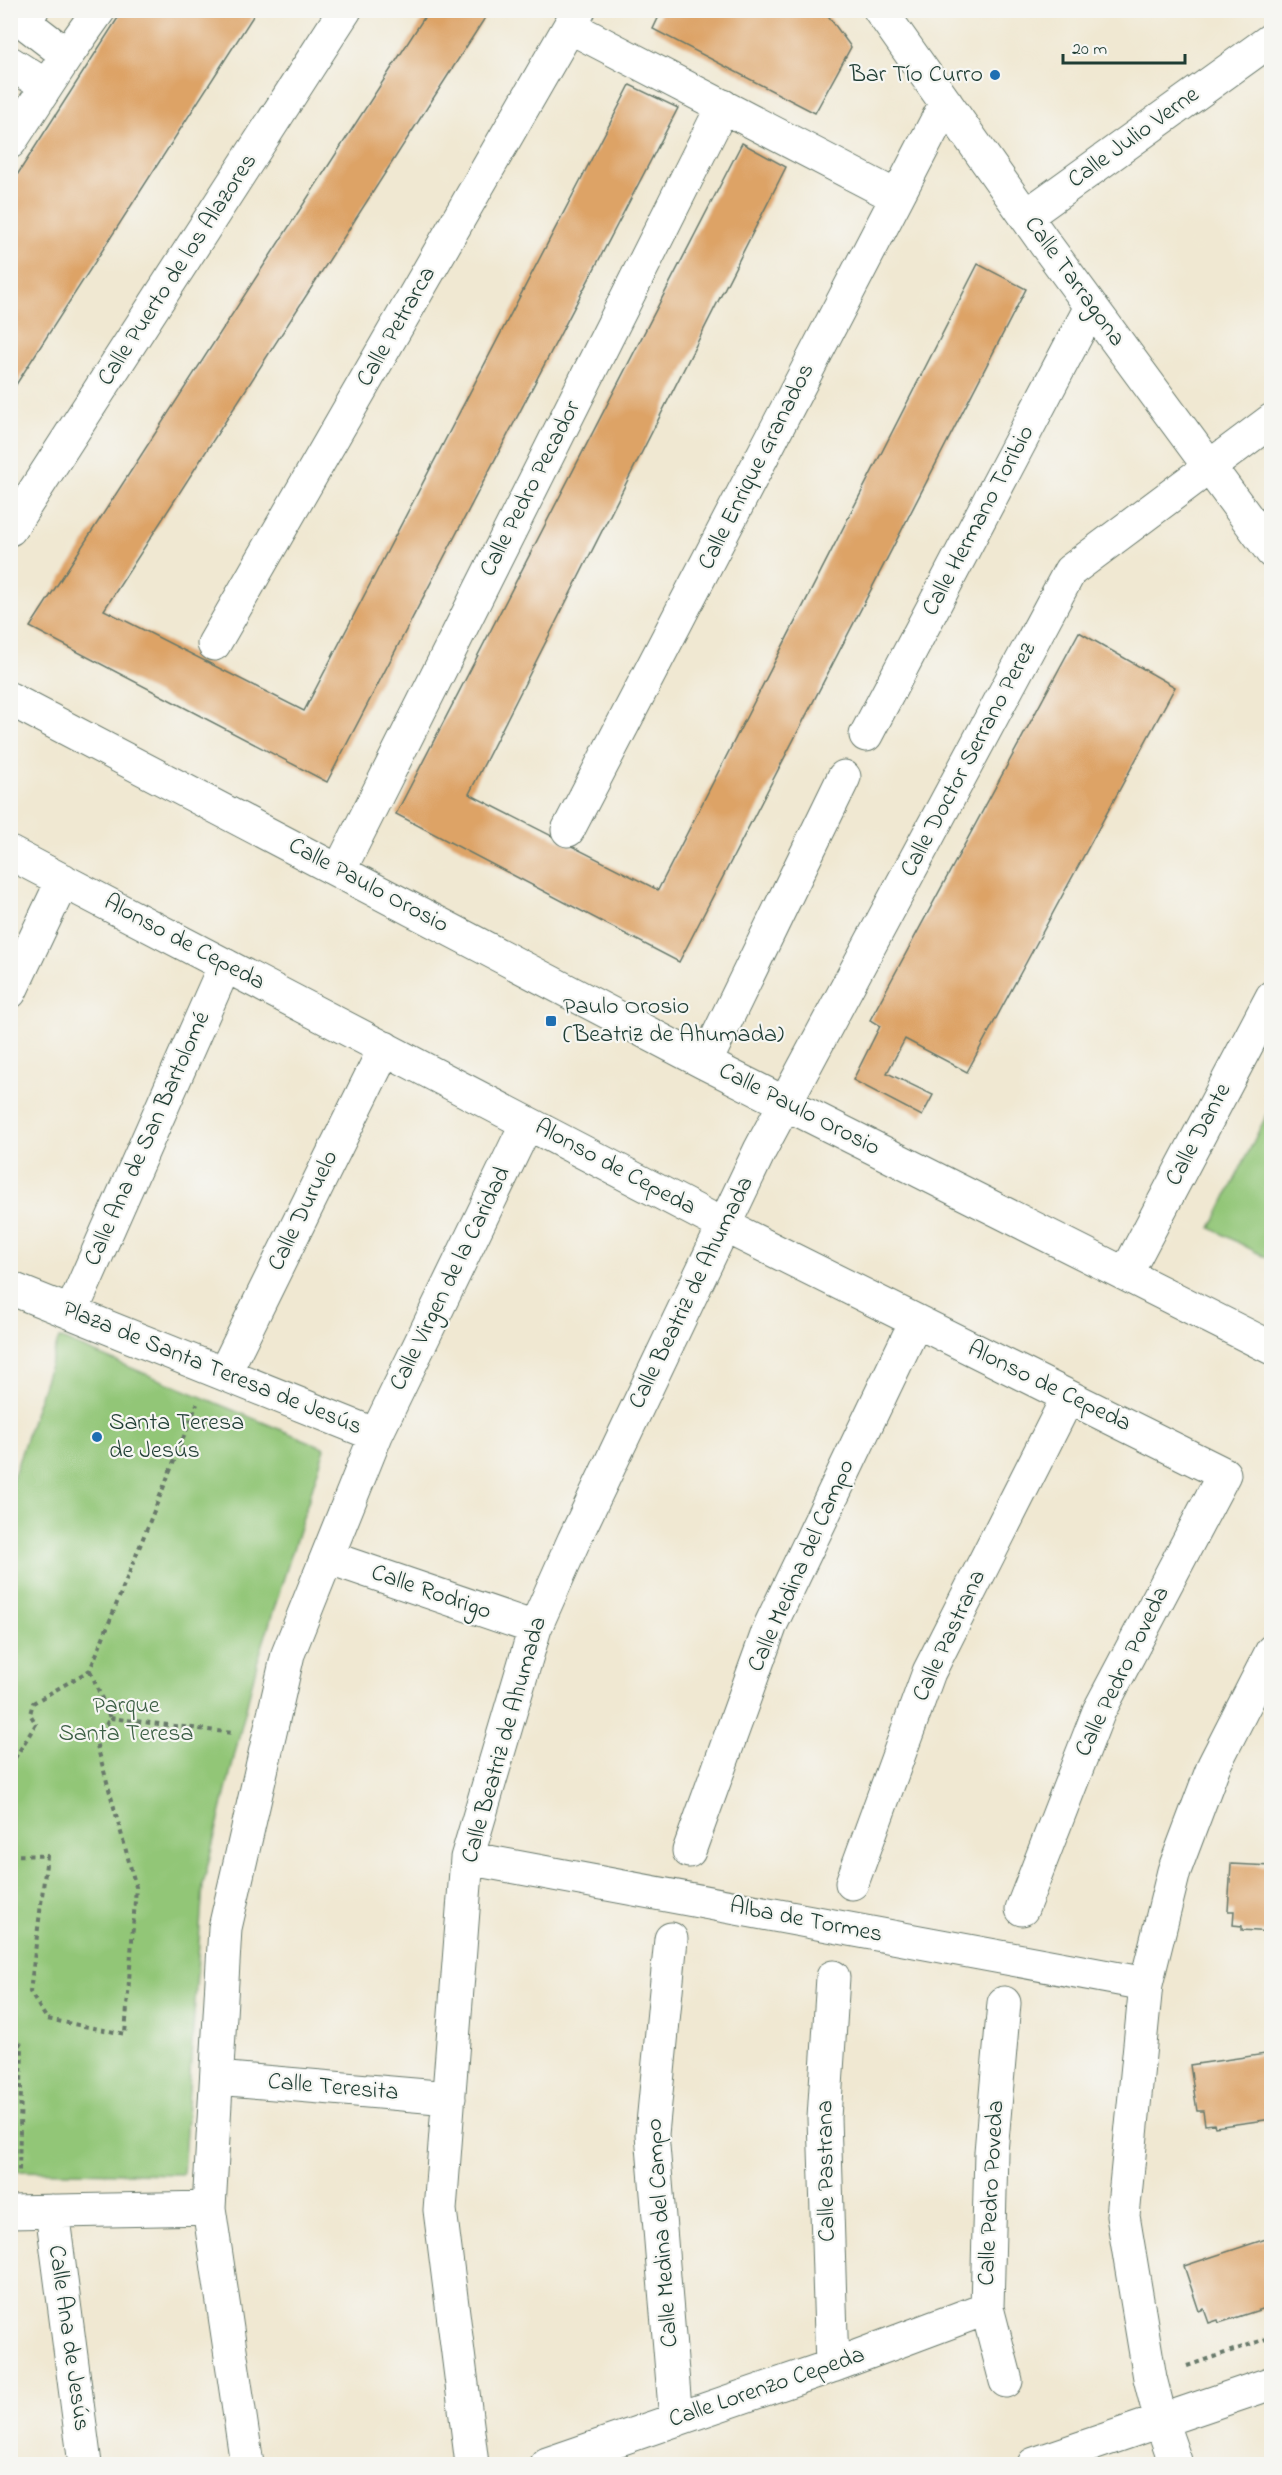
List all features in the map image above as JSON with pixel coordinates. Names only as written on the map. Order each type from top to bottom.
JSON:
[{"type":"street","points":[[32,10],[24,22],[67,55]]},
{"type":"street","points":[[10,142],[99,10]]},
{"type":"street","name":"Calle Puerto de los Alazores","points":[[10,529],[345,10]]},
{"type":"street","name":"Calle Tarragona","points":[[880,10],[1026,216],[1272,552]]},
{"type":"street","points":[[575,19],[723,106],[897,197]]},
{"type":"street","name":"Calle Petrarca","points":[[214,644],[575,19]]},
{"type":"street","name":"Calle Julio Verne","points":[[1026,216],[1272,39]]},
{"type":"street","points":[[10,63],[46,86]]},
{"type":"street","name":"Calle Enrique Granados","points":[[568,830],[946,103]]},
{"type":"street","name":"Calle Pedro Pecador","points":[[339,871],[723,106]]},
{"type":"street","name":"Calle Hermano Toribio","points":[[866,735],[1092,307]]},
{"type":"street","name":"Calle Doctor Serrano Perez","points":[[784,1102],[1070,571],[1208,465],[1272,420]]},
{"type":"street","name":"Calle Paulo Orosio","points":[[10,699],[705,1063],[1272,1348]]},
{"type":"street","points":[[705,1063],[844,777]]},
{"type":"street","name":"Alonso de Cepeda","points":[[10,853],[723,1225],[1224,1474]]},
{"type":"street","points":[[10,992],[63,880]]},
{"type":"street","name":"Calle Ana de San Bartolomé","points":[[70,1313],[225,965]]},
{"type":"street","name":"Calle Dante","points":[[1126,1274],[1272,997]]},
{"type":"street","name":"Calle Duruelo","points":[[212,1385],[385,1048]]},
{"type":"street","name":"Calle Beatriz de Ahumada","points":[[472,2464],[440,2210],[467,1858],[535,1628],[574,1539],[784,1102]]},
{"type":"street","name":"Calle Virgen de la Caridad","points":[[376,1435],[527,1123]]},
{"type":"street","name":"Plaza de Santa Teresa de Jesús","points":[[10,1288],[70,1313],[212,1385],[376,1435],[288,1654],[225,1928],[209,2208],[247,2464]]},
{"type":"street","name":"Calle Medina del Campo","points":[[689,1851],[771,1624],[916,1321]]},
{"type":"street","name":"Calle Pastrana","points":[[852,1883],[929,1672],[1068,1397]]},
{"type":"street","name":"Calle Pedro Poveda","points":[[1022,1909],[1099,1711],[1224,1474]]},
{"type":"street","name":"Calle Rodrigo","points":[[327,1557],[535,1628]]},
{"type":"street","points":[[1176,2464],[1161,2421],[1150,2378],[1123,2216],[1146,1984],[1173,1871],[1214,1765],[1272,1651]]},
{"type":"street","name":"Alba de Tormes","points":[[467,1858],[1146,1984]]},
{"type":"street","name":"Calle Medina del Campo","points":[[671,1939],[651,2134],[676,2420]]},
{"type":"street","name":"Calle Pastrana","points":[[832,2366],[825,2118],[833,1977]]},
{"type":"street","name":"Calle Pedro Poveda","points":[[1004,2003],[991,2152],[987,2308],[1006,2381]]},
{"type":"street","name":"Calle Teresita","points":[[217,2078],[449,2098]]},
{"type":"street","points":[[10,2212],[209,2208]]},
{"type":"street","name":"Calle Ana de Jesús","points":[[52,2211],[85,2464]]},
{"type":"street","name":"Calle Lorenzo Cepeda","points":[[547,2464],[832,2366],[987,2308]]},
{"type":"street","points":[[1039,2464],[1272,2383]]},
{"type":"path","points":[[10,1766],[36,1724],[30,1714],[33,1703],[90,1670],[212,1385]]},
{"type":"path","points":[[90,1670],[110,1718]]},
{"type":"path","points":[[110,1718],[240,1734]]},
{"type":"path","points":[[10,1855],[47,1856],[30,1992],[47,2019],[125,2034],[136,1887],[96,1742],[110,1718]]},
{"type":"path","points":[[10,2038],[22,2044],[19,2172]]},
{"type":"path","points":[[1150,2378],[1272,2337]]},
{"type":"green space","points":[[1271,1106],[1271,1260],[1211,1228]]},
{"type":"green space","name":"Parque Santa Teresa","points":[[59,1338],[325,1448],[257,1663],[203,1885],[183,2174],[11,2171],[11,1484]]},
{"type":"building","points":[[123,10],[257,10],[10,394],[10,186]]},
{"type":"building","points":[[429,10],[490,10],[104,610],[304,711],[630,85],[678,108],[327,782],[30,627]]},
{"type":"building","points":[[662,10],[824,10],[851,47],[815,113],[653,29]]},
{"type":"building","points":[[742,143],[786,167],[469,794],[658,890],[978,264],[1026,289],[679,962],[396,814]]},
{"type":"building","points":[[1079,632],[1175,687],[967,1072],[905,1039],[887,1073],[933,1095],[922,1116],[853,1080],[880,1026],[870,1020]]},
{"type":"building","points":[[1231,1864],[1272,1866],[1272,1932],[1242,1930],[1242,1926],[1233,1925],[1234,1911],[1228,1911]]},
{"type":"building","points":[[1272,2053],[1272,2119],[1215,2127],[1214,2124],[1205,2125],[1203,2111],[1197,2111],[1190,2065]]},
{"type":"building","points":[[1272,2237],[1272,2306],[1219,2323],[1218,2320],[1209,2323],[1204,2309],[1199,2311],[1184,2266]]},
{"type":"place","name":"Bar Tío Curro","points":[[995,75]]},
{"type":"place","name":"Paulo Orosio (Beatriz de Ahumada)","points":[[551,1021]]},
{"type":"place","name":"Santa Teresa de Jesús","points":[[97,1437]]}]
